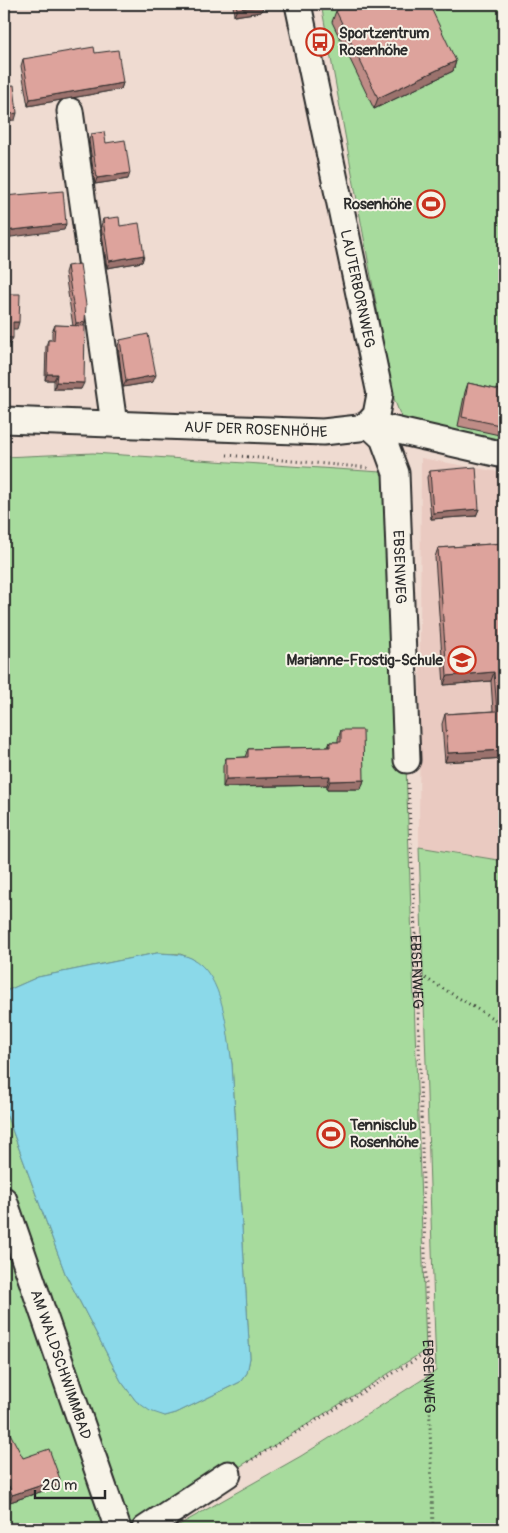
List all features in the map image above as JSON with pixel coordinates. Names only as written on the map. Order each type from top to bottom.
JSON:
[{"type":"street","name":"LAUTERBORNWEG","points":[[298,4],[380,394],[376,415],[368,424]]},
{"type":"street","points":[[70,111],[114,424]]},
{"type":"street","name":"AUF DER ROSENHÖHE","points":[[4,420],[323,432],[344,431],[368,424],[504,455]]},
{"type":"street","name":"EBSENWEG","points":[[368,424],[383,438],[395,470],[398,493],[407,760]]},
{"type":"street","name":"AM WALDSCHWIMMBAD","points":[[4,1200],[118,1529]]},
{"type":"street","points":[[145,1529],[228,1474]]},
{"type":"path","points":[[221,454],[395,470]]},
{"type":"path","name":"EBSENWEG","points":[[407,760],[417,973],[433,1529]]},
{"type":"path","points":[[417,973],[504,1025]]},
{"type":"path","points":[[228,1474],[429,1352]]},
{"type":"shaded area","name":"Marianne-Frostig-Schule","points":[[421,458],[504,473],[504,861],[419,847]]},
{"type":"green space","name":"Rosenhöhe","points":[[321,4],[504,4],[504,449],[406,430],[393,396]]},
{"type":"green space","points":[[93,453],[396,473],[426,1350],[228,1474],[145,1529],[118,1529],[4,1200],[4,1108],[65,1273],[121,1381],[136,1401],[165,1416],[176,1413],[240,1382],[247,1373],[250,1358],[232,1064],[225,1022],[193,959],[180,954],[157,953],[38,977],[4,992],[4,457]],"holes":[[[338,750],[327,789],[327,785],[245,787],[245,758]]]},
{"type":"green space","points":[[419,847],[504,861],[504,1529],[172,1529],[301,1456],[436,1371]]},
{"type":"green space","points":[[4,1224],[109,1529],[4,1529]]},
{"type":"water","points":[[157,953],[187,956],[202,966],[211,977],[217,990],[226,1021],[232,1064],[250,1358],[247,1373],[240,1382],[176,1413],[165,1416],[150,1411],[136,1401],[121,1381],[65,1273],[4,1108],[4,992],[38,977]]},
{"type":"building","points":[[236,4],[263,4],[264,5],[237,9]]},
{"type":"building","points":[[351,4],[429,4],[456,61],[378,98],[336,11]]},
{"type":"building","points":[[94,47],[95,53],[118,50],[123,83],[30,99],[23,59]]},
{"type":"building","points":[[14,85],[17,113],[4,115],[4,86]]},
{"type":"building","points":[[104,132],[106,143],[125,140],[130,173],[97,178],[91,134]]},
{"type":"building","points":[[63,191],[66,224],[4,231],[4,196]]},
{"type":"building","points":[[119,217],[120,226],[139,223],[144,255],[109,261],[103,219]]},
{"type":"building","points":[[80,264],[86,305],[85,322],[76,323],[67,266]]},
{"type":"building","points":[[4,294],[20,294],[19,322],[13,322],[13,338],[4,337]]},
{"type":"building","points":[[55,325],[85,326],[84,383],[56,382],[57,374],[47,374],[48,340],[54,340]]},
{"type":"building","points":[[148,334],[156,375],[126,381],[120,340]]},
{"type":"building","points":[[468,383],[504,391],[504,426],[462,417]]},
{"type":"building","points":[[476,467],[479,509],[433,513],[430,471]]},
{"type":"building","points":[[504,543],[504,750],[448,753],[445,714],[497,711],[494,672],[447,676],[438,548]]},
{"type":"building","points":[[341,730],[363,730],[364,780],[330,781],[330,776],[226,779],[226,758],[248,757],[248,749],[330,747],[330,742],[341,742]]},
{"type":"building","points":[[4,1422],[23,1458],[49,1449],[60,1479],[12,1495],[9,1486],[4,1487]]},
{"type":"place","name":"Sportzentrum Rosenhöhe","points":[[320,42]]},
{"type":"place","name":"Rosenhöhe","points":[[431,204]]},
{"type":"place","name":"Marianne-Frostig-Schule","points":[[462,660]]},
{"type":"place","name":"Tennisclub Rosenhöhe","points":[[331,1134]]}]
